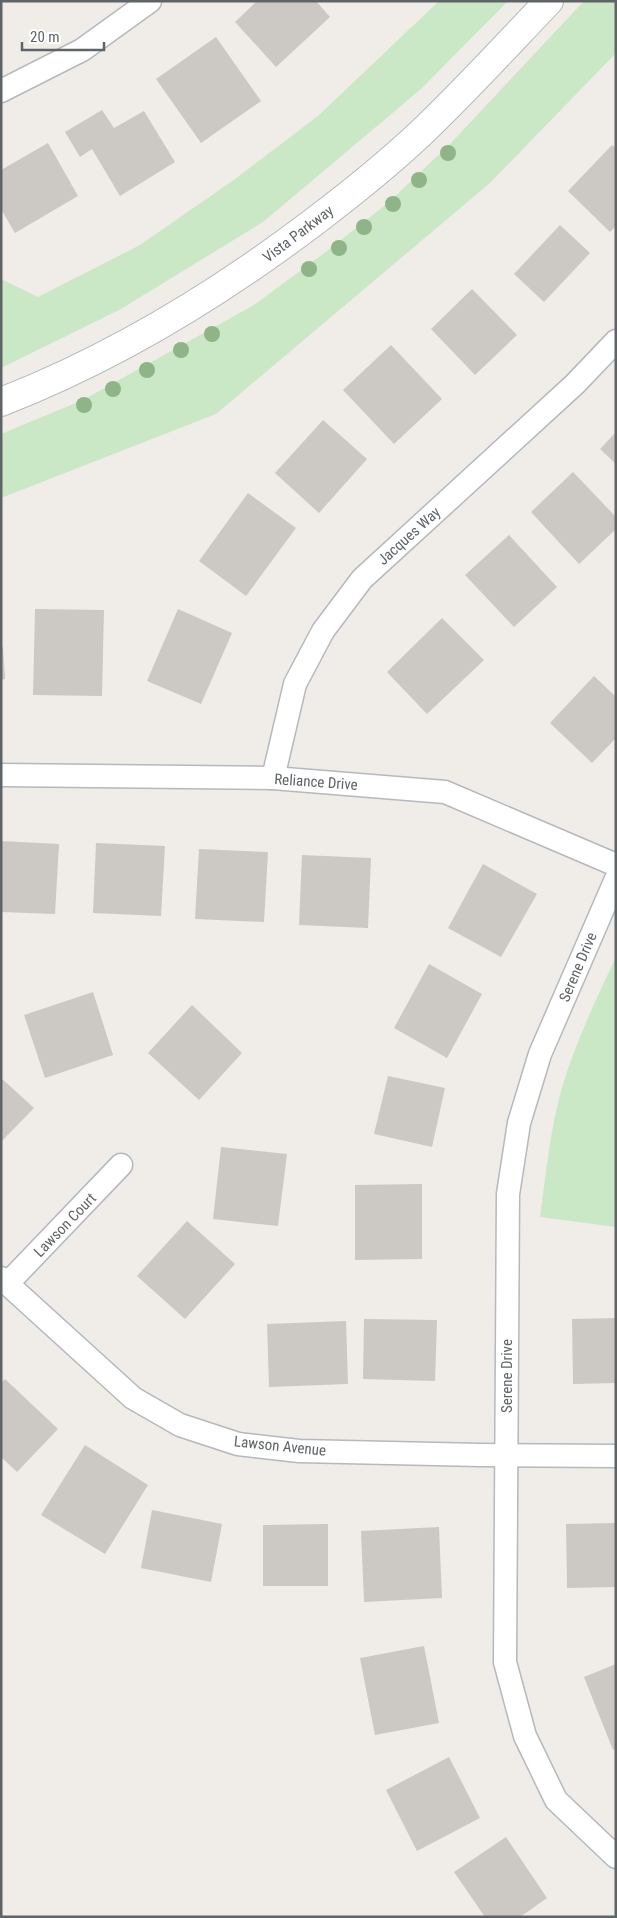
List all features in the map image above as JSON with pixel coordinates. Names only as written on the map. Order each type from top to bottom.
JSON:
[{"type":"street","points":[[1,91],[82,50],[150,1]]},
{"type":"street","name":"Vista Parkway","points":[[1,402],[99,358],[190,309],[262,261],[361,186],[422,131],[549,1]]},
{"type":"street","name":"Jacques Way","points":[[273,778],[295,684],[323,631],[362,579],[575,384],[616,340]]},
{"type":"street","name":"Reliance Drive","points":[[1,775],[273,778],[445,792],[616,865]]},
{"type":"street","name":"Serene Drive","points":[[616,879],[540,1054],[519,1123],[508,1194],[505,1662],[525,1736],[556,1800],[616,1857]]},
{"type":"street","name":"Lawson Court","points":[[4,1281],[121,1165]]},
{"type":"street","name":"Lawson Avenue","points":[[4,1281],[133,1398],[180,1425],[238,1444],[299,1451],[506,1456],[616,1456]]},
{"type":"green space","points":[[439,1],[508,1],[421,89],[263,222],[121,309],[1,368],[1,275],[3,280],[38,297],[140,245],[235,179],[318,116]]},
{"type":"green space","points":[[584,1],[616,1],[616,53],[490,183],[216,414],[1,498],[1,434],[83,400],[254,305],[323,254],[388,203],[450,144]]},
{"type":"green space","points":[[616,957],[616,1227],[540,1217],[551,1136],[562,1088],[580,1038]]},
{"type":"building","points":[[257,1],[316,1],[330,17],[276,67],[235,22]]},
{"type":"building","points":[[216,37],[261,101],[201,143],[156,79]]},
{"type":"building","points":[[102,110],[114,128],[144,111],[175,162],[120,196],[92,149],[80,157],[65,132]]},
{"type":"building","points":[[48,143],[78,196],[15,233],[1,209],[1,170]]},
{"type":"building","points":[[612,145],[616,148],[616,226],[610,232],[568,191]]},
{"type":"building","points":[[560,225],[590,253],[544,302],[514,274]]},
{"type":"building","points":[[472,289],[517,335],[475,375],[431,329]]},
{"type":"building","points":[[391,345],[442,399],[394,444],[343,390]]},
{"type":"building","points":[[323,420],[367,459],[319,513],[275,473]]},
{"type":"building","points":[[616,432],[616,464],[600,449]]},
{"type":"building","points":[[573,472],[616,517],[616,529],[579,564],[531,512]]},
{"type":"building","points":[[248,493],[296,528],[246,596],[199,561]]},
{"type":"building","points":[[509,535],[557,587],[514,627],[465,575]]},
{"type":"building","points":[[35,609],[104,610],[102,696],[33,695]]},
{"type":"building","points":[[178,609],[232,633],[201,704],[147,681]]},
{"type":"building","points":[[442,618],[484,660],[427,714],[387,672]]},
{"type":"building","points":[[1,647],[3,647],[5,679],[1,680]]},
{"type":"building","points":[[594,676],[616,697],[616,738],[592,763],[550,723]]},
{"type":"building","points":[[1,841],[59,844],[55,914],[1,912]]},
{"type":"building","points":[[96,843],[165,846],[161,916],[93,913]]},
{"type":"building","points":[[199,849],[268,852],[264,922],[195,919]]},
{"type":"building","points":[[302,855],[371,858],[368,928],[299,925]]},
{"type":"building","points":[[483,864],[537,894],[501,957],[448,928]]},
{"type":"building","points":[[429,964],[482,994],[447,1058],[394,1028]]},
{"type":"building","points":[[93,992],[113,1055],[45,1078],[24,1015]]},
{"type":"building","points":[[192,1005],[242,1053],[199,1100],[148,1053]]},
{"type":"building","points":[[388,1076],[445,1088],[432,1147],[374,1134]]},
{"type":"building","points":[[1,1078],[34,1108],[1,1142]]},
{"type":"building","points":[[221,1147],[287,1154],[278,1226],[213,1219]]},
{"type":"building","points":[[422,1184],[422,1259],[355,1260],[355,1185]]},
{"type":"building","points":[[187,1221],[235,1264],[185,1319],[137,1276]]},
{"type":"building","points":[[616,1318],[616,1383],[573,1384],[572,1319]]},
{"type":"building","points":[[364,1319],[437,1320],[435,1381],[363,1379]]},
{"type":"building","points":[[346,1321],[348,1384],[269,1387],[267,1324]]},
{"type":"building","points":[[5,1379],[58,1429],[17,1472],[1,1457],[1,1383]]},
{"type":"building","points":[[85,1445],[148,1485],[105,1554],[41,1515]]},
{"type":"building","points":[[152,1510],[222,1524],[211,1582],[141,1568]]},
{"type":"building","points":[[616,1523],[616,1587],[567,1588],[566,1524]]},
{"type":"building","points":[[328,1524],[328,1586],[263,1586],[263,1525]]},
{"type":"building","points":[[439,1527],[442,1598],[364,1602],[361,1531]]},
{"type":"building","points":[[424,1646],[439,1723],[375,1735],[360,1658]]},
{"type":"building","points":[[616,1664],[616,1749],[613,1750],[584,1677]]},
{"type":"building","points":[[449,1757],[480,1818],[417,1851],[386,1790]]},
{"type":"building","points":[[506,1837],[547,1898],[520,1917],[485,1917],[454,1872]]}]
